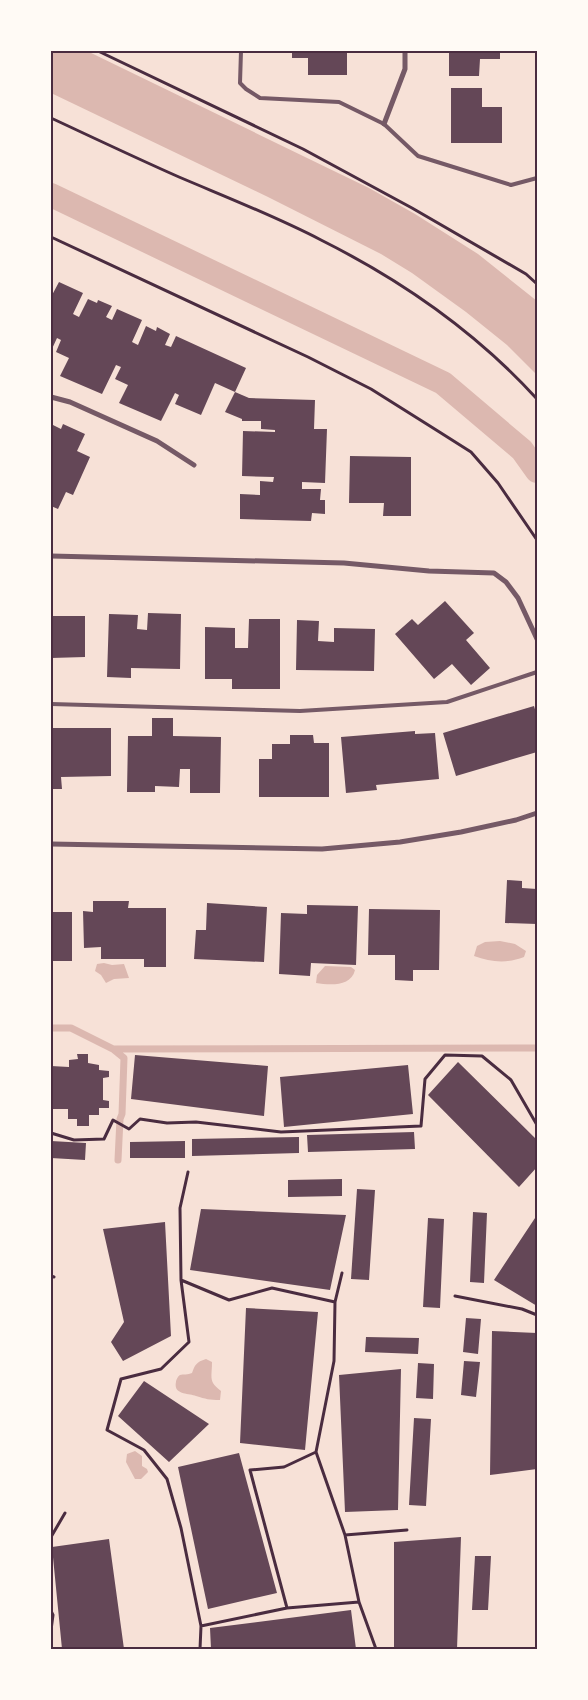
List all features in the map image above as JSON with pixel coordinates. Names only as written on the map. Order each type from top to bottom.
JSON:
[{"type":"street","points":[[384,124],[405,69],[405,51]]},
{"type":"street","points":[[51,397],[70,402],[157,441],[194,465]]},
{"type":"street","points":[[51,556],[344,563],[429,571],[494,573],[506,582],[518,598],[537,639]]},
{"type":"street","points":[[51,844],[322,849],[400,842],[461,832],[537,813]]},
{"type":"lane","points":[[241,51],[240,82],[246,89],[260,98],[339,102],[384,124],[418,156],[511,184],[537,178]]},
{"type":"lane","points":[[51,704],[300,711],[447,702],[537,672]]},
{"type":"path","points":[[98,51],[304,149],[412,208],[526,274],[537,284]]},
{"type":"path","points":[[51,118],[145,162],[320,239],[373,268],[432,306],[488,351],[537,399]]},
{"type":"path","points":[[51,237],[308,357],[371,390],[441,433],[471,452],[498,483],[537,540]]},
{"type":"path","points":[[51,1133],[74,1140],[104,1138],[113,1120],[129,1129],[140,1119],[167,1123],[196,1122],[281,1132],[421,1126],[425,1079],[445,1054],[482,1056],[511,1080],[537,1125]]},
{"type":"path","points":[[188,1172],[180,1208],[181,1280],[190,1342],[161,1369],[121,1379],[107,1430],[144,1450],[167,1479],[181,1528],[201,1626],[200,1649]]},
{"type":"path","points":[[342,1273],[335,1302],[334,1361],[316,1452],[345,1535],[359,1602],[376,1649]]},
{"type":"path","points":[[181,1280],[230,1300],[272,1288],[335,1302]]},
{"type":"path","points":[[455,1296],[522,1309],[537,1315]]},
{"type":"path","points":[[287,1608],[250,1470],[284,1467],[316,1452]]},
{"type":"path","points":[[51,1537],[65,1513]]},
{"type":"path","points":[[345,1535],[407,1530]]},
{"type":"path","points":[[201,1626],[287,1608],[359,1602]]},
{"type":"path","points":[[51,1611],[51,1630]]},
{"type":"shaded area","points":[[51,51],[87,51],[369,188],[415,214],[478,254],[537,301],[537,375],[507,345],[466,312],[412,273],[381,254],[268,197],[51,93]]},
{"type":"shaded area","points":[[500,941],[515,944],[526,951],[524,957],[511,961],[499,961],[486,960],[474,956],[477,946],[485,942]]},
{"type":"shaded area","points":[[97,964],[112,965],[124,964],[129,978],[114,979],[106,983],[101,975],[95,971]]},
{"type":"shaded area","points":[[325,966],[351,967],[355,970],[353,976],[339,984],[316,983],[317,975]]},
{"type":"shaded area","points":[[206,1359],[212,1362],[212,1382],[221,1391],[220,1400],[182,1393],[177,1389],[176,1380],[179,1376],[192,1373],[196,1364]]},
{"type":"shaded area","points":[[135,1451],[142,1456],[142,1466],[148,1472],[141,1479],[135,1479],[126,1462],[127,1454]]},
{"type":"building","points":[[292,51],[347,51],[347,75],[308,75],[308,58],[292,58]]},
{"type":"building","points":[[449,51],[500,51],[500,59],[480,59],[479,76],[449,76]]},
{"type":"building","points":[[451,88],[482,88],[482,107],[502,107],[502,143],[451,143]]},
{"type":"building","points":[[59,282],[83,293],[73,314],[79,317],[88,299],[97,303],[98,300],[112,306],[106,317],[112,320],[117,309],[142,320],[132,342],[138,345],[146,326],[156,331],[157,327],[170,334],[165,345],[171,347],[176,336],[246,368],[235,392],[215,383],[201,415],[175,404],[179,395],[175,393],[161,421],[119,403],[128,385],[115,379],[121,367],[116,365],[102,394],[60,376],[69,358],[56,352],[61,340],[57,338],[51,351],[51,297]]},
{"type":"building","points":[[235,392],[249,398],[315,400],[314,429],[327,429],[325,483],[302,482],[302,489],[321,489],[320,500],[325,500],[325,514],[312,513],[311,521],[240,519],[240,494],[260,495],[260,481],[273,482],[274,477],[242,476],[243,431],[275,432],[275,430],[261,429],[261,421],[242,421],[242,419],[225,412]]},
{"type":"building","points":[[51,424],[61,429],[63,424],[85,434],[77,451],[90,457],[73,495],[66,492],[58,509],[51,506]]},
{"type":"building","points":[[350,456],[411,457],[411,516],[383,516],[384,503],[349,503]]},
{"type":"building","points":[[445,601],[474,633],[466,640],[490,668],[471,685],[452,664],[434,679],[395,634],[412,619],[418,625]]},
{"type":"building","points":[[148,613],[181,614],[180,669],[131,668],[131,678],[107,677],[109,614],[138,615],[137,629],[147,630]]},
{"type":"building","points":[[51,616],[85,616],[85,657],[51,658]]},
{"type":"building","points":[[249,619],[280,619],[280,689],[232,689],[232,679],[205,679],[205,627],[235,628],[235,648],[248,648]]},
{"type":"building","points":[[297,620],[319,621],[318,641],[334,642],[334,628],[375,629],[374,671],[296,670]]},
{"type":"building","points":[[534,706],[537,716],[537,752],[456,776],[443,733]]},
{"type":"building","points":[[152,718],[173,718],[173,736],[221,737],[220,793],[190,793],[190,769],[180,769],[179,787],[155,786],[155,792],[127,792],[128,736],[152,736]]},
{"type":"building","points":[[51,728],[111,728],[111,776],[61,777],[62,789],[51,789]]},
{"type":"building","points":[[415,731],[415,734],[435,733],[439,779],[376,785],[377,790],[346,793],[341,737]]},
{"type":"building","points":[[290,735],[313,735],[314,743],[329,743],[329,797],[259,797],[259,759],[272,759],[272,744],[290,744]]},
{"type":"building","points":[[507,880],[522,881],[522,888],[537,889],[537,924],[505,923]]},
{"type":"building","points":[[93,901],[129,901],[128,908],[166,908],[166,967],[144,967],[144,959],[101,959],[101,947],[84,948],[83,911],[93,912]]},
{"type":"building","points":[[207,903],[267,907],[264,962],[194,959],[196,930],[206,930]]},
{"type":"building","points":[[307,905],[358,906],[356,965],[311,963],[310,976],[279,974],[281,913],[307,914]]},
{"type":"building","points":[[369,909],[440,910],[439,970],[413,970],[413,981],[395,980],[395,955],[368,955]]},
{"type":"building","points":[[51,912],[72,912],[72,961],[51,961]]},
{"type":"building","points":[[77,1054],[88,1054],[88,1063],[99,1065],[99,1070],[109,1071],[109,1077],[103,1078],[103,1100],[109,1101],[109,1108],[99,1108],[99,1115],[89,1115],[89,1126],[77,1126],[77,1119],[68,1119],[68,1109],[51,1109],[51,1066],[69,1067],[69,1060],[78,1059]]},
{"type":"building","points":[[135,1055],[268,1066],[264,1116],[131,1099]]},
{"type":"building","points":[[458,1062],[537,1140],[537,1167],[519,1187],[428,1095]]},
{"type":"building","points":[[408,1065],[413,1114],[284,1127],[280,1077]]},
{"type":"building","points":[[414,1132],[415,1149],[308,1152],[307,1135]]},
{"type":"building","points":[[299,1137],[299,1153],[192,1156],[192,1139]]},
{"type":"building","points":[[51,1141],[86,1143],[85,1160],[51,1158]]},
{"type":"building","points":[[185,1141],[185,1158],[130,1158],[130,1142]]},
{"type":"building","points":[[342,1179],[342,1196],[288,1197],[288,1180]]},
{"type":"building","points":[[357,1189],[375,1190],[369,1280],[351,1279]]},
{"type":"building","points":[[201,1209],[346,1215],[330,1290],[190,1270]]},
{"type":"building","points":[[473,1212],[487,1213],[484,1283],[470,1282]]},
{"type":"building","points":[[537,1215],[537,1306],[494,1280]]},
{"type":"building","points":[[428,1218],[444,1219],[440,1308],[423,1307]]},
{"type":"building","points":[[165,1222],[171,1336],[123,1361],[111,1342],[124,1322],[103,1229]]},
{"type":"building","points":[[246,1308],[318,1312],[305,1450],[240,1443]]},
{"type":"building","points":[[466,1318],[481,1319],[478,1354],[463,1352]]},
{"type":"building","points":[[492,1331],[537,1333],[537,1469],[490,1475]]},
{"type":"building","points":[[366,1337],[419,1338],[418,1354],[365,1352]]},
{"type":"building","points":[[464,1361],[480,1362],[476,1397],[461,1395]]},
{"type":"building","points":[[418,1363],[434,1364],[433,1399],[416,1398]]},
{"type":"building","points":[[401,1369],[398,1510],[345,1512],[339,1375]]},
{"type":"building","points":[[144,1381],[209,1424],[169,1462],[118,1416]]},
{"type":"building","points":[[414,1418],[431,1419],[426,1506],[409,1505]]},
{"type":"building","points":[[239,1453],[277,1593],[208,1609],[178,1467]]},
{"type":"building","points":[[461,1537],[457,1649],[394,1649],[394,1542]]},
{"type":"building","points":[[109,1539],[124,1649],[62,1649],[52,1547]]},
{"type":"building","points":[[475,1556],[491,1556],[488,1610],[472,1610]]},
{"type":"building","points":[[351,1610],[356,1649],[211,1649],[210,1628]]},
{"type":"waterway","points":[[51,195],[443,383],[522,450],[537,471]]},
{"type":"waterway","points":[[51,1028],[71,1028],[113,1049],[124,1058],[118,1160]]},
{"type":"waterway","points":[[113,1049],[537,1048]]}]
